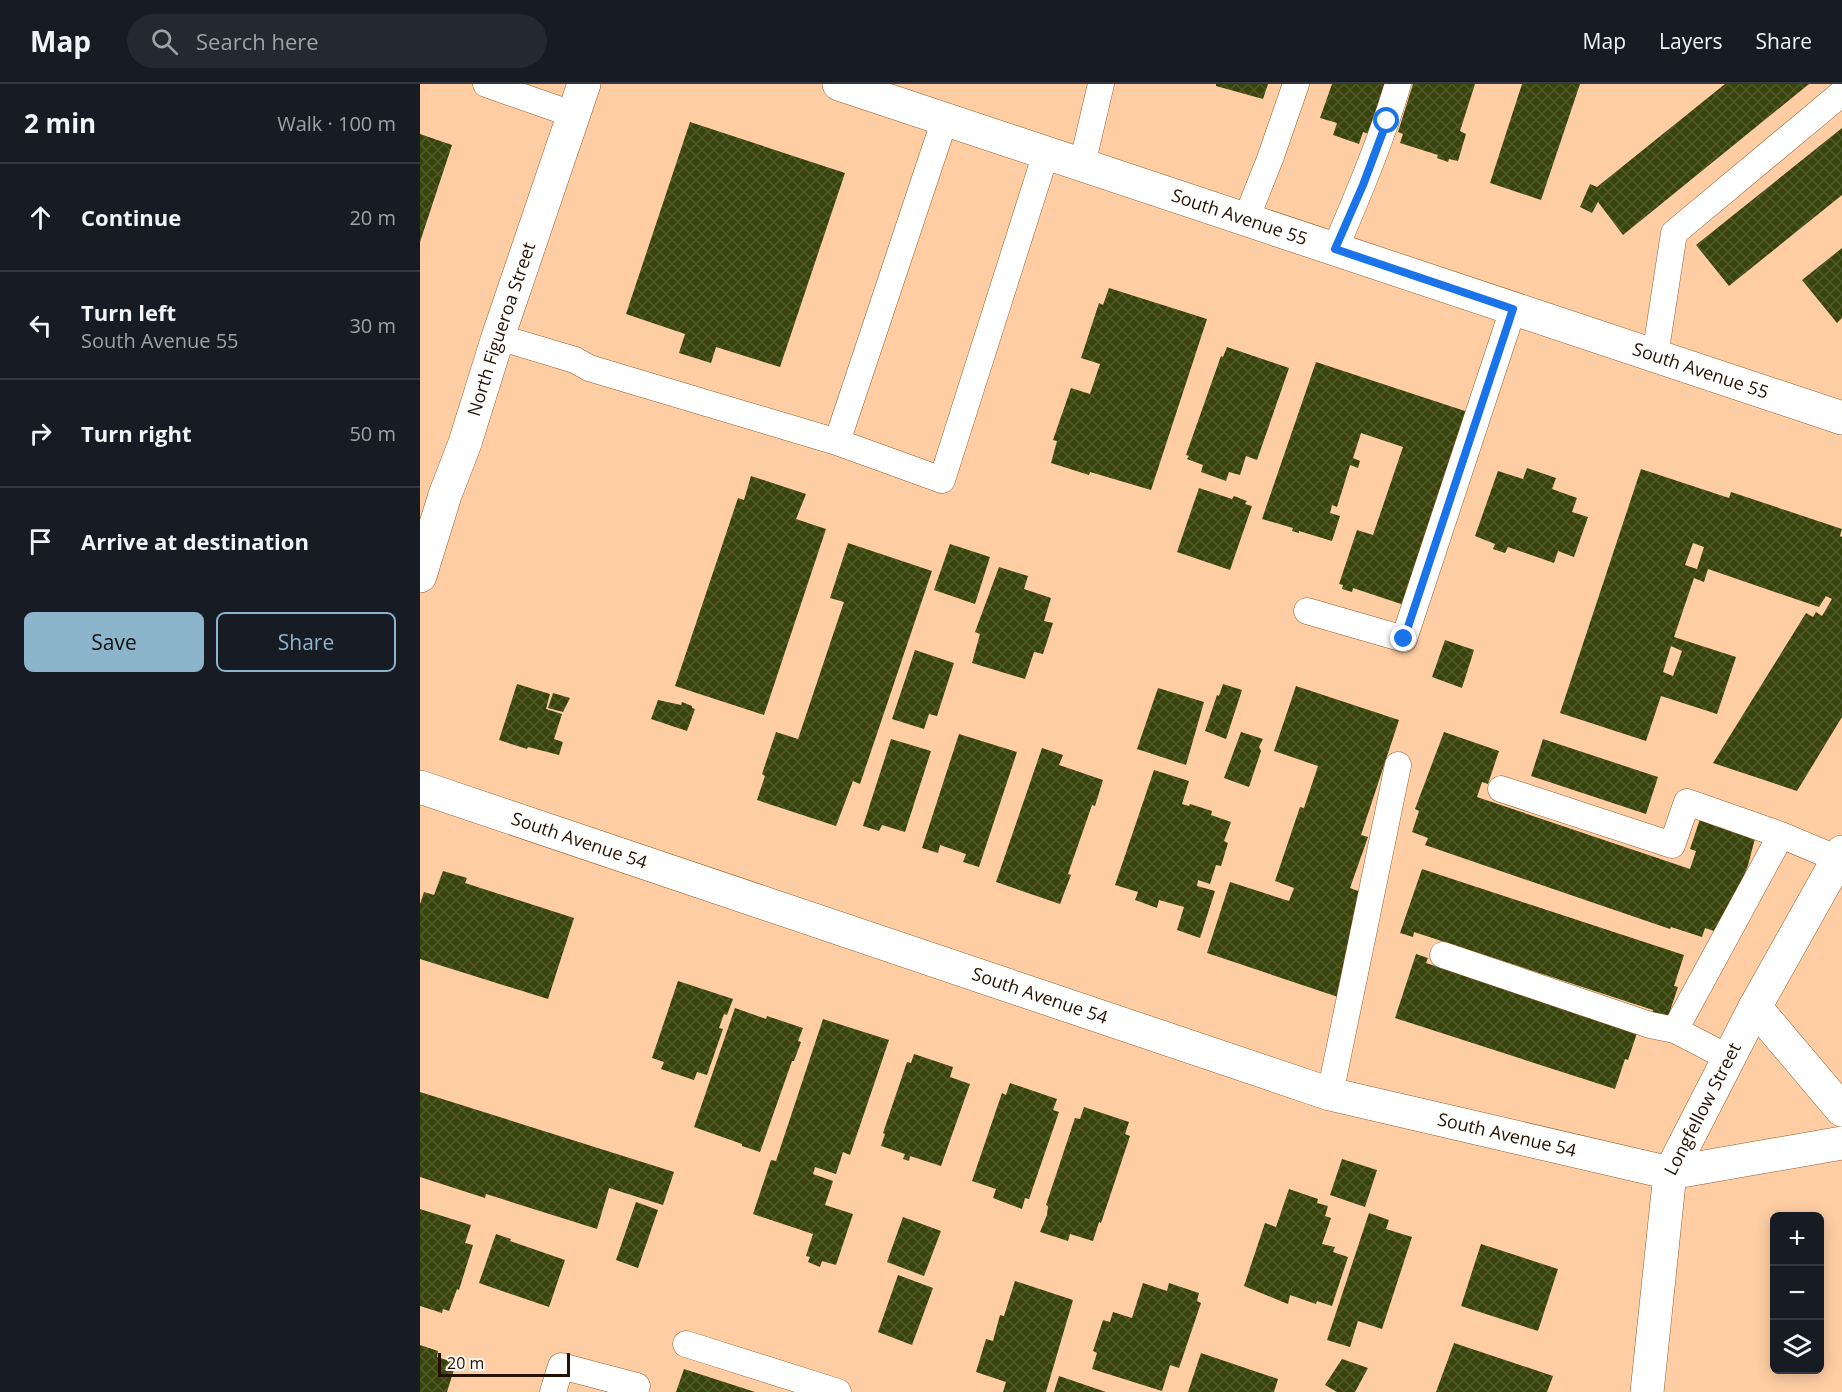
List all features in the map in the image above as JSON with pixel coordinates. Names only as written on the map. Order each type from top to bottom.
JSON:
[{"type":"street","name":"South Avenue 55","points":[[839,84],[1842,418]]},
{"type":"street","name":"North Figueroa Street","points":[[420,576],[433,490],[465,442],[578,99]]},
{"type":"street","name":"South Avenue 54","points":[[420,787],[1330,1094],[1670,1173]]},
{"type":"street","name":"Longfellow Street","points":[[1647,1392],[1670,1173],[1755,1007],[1840,855]]},
{"type":"street","points":[[1755,1007],[1842,1110]]},
{"type":"street","points":[[1670,1173],[1842,1143]]},
{"type":"lane","points":[[486,84],[578,99]]},
{"type":"lane","points":[[1082,165],[1101,84]]},
{"type":"lane","points":[[1246,219],[1296,84]]},
{"type":"lane","points":[[1335,249],[1363,185],[1398,84]]},
{"type":"lane","points":[[1655,356],[1674,233],[1842,93]]},
{"type":"lane","points":[[837,442],[945,119]]},
{"type":"lane","points":[[498,337],[574,360],[589,368],[837,442],[942,480],[1046,153]]},
{"type":"lane","points":[[1307,610],[1404,639],[1513,309]]},
{"type":"lane","points":[[1330,1094],[1398,765]]},
{"type":"lane","points":[[1501,789],[1672,846],[1687,802],[1840,855]]},
{"type":"lane","points":[[1675,1030],[1781,835]]},
{"type":"lane","points":[[1443,955],[1650,1025],[1675,1030],[1728,1058]]},
{"type":"lane","points":[[686,1344],[838,1392]]},
{"type":"lane","points":[[553,1392],[561,1366],[637,1386]]},
{"type":"building","points":[[1216,84],[1268,84],[1263,99],[1216,86]]},
{"type":"building","points":[[1332,84],[1395,84],[1378,137],[1363,132],[1359,144],[1333,135],[1337,123],[1320,118]]},
{"type":"building","points":[[1413,84],[1475,84],[1460,131],[1466,134],[1458,161],[1449,159],[1448,162],[1437,158],[1438,155],[1400,143],[1403,134],[1398,132]]},
{"type":"building","points":[[1522,84],[1580,84],[1541,200],[1490,183]]},
{"type":"building","points":[[1725,84],[1809,84],[1623,235],[1598,202],[1592,213],[1580,207],[1590,184],[1597,187]]},
{"type":"building","points":[[690,122],[845,173],[780,367],[716,347],[711,363],[679,353],[685,334],[626,314]]},
{"type":"building","points":[[1842,128],[1842,195],[1729,286],[1696,245]]},
{"type":"building","points":[[420,134],[452,145],[420,242]]},
{"type":"building","points":[[1842,248],[1842,318],[1837,323],[1802,280]]},
{"type":"building","points":[[1109,288],[1207,319],[1151,490],[1051,463],[1057,441],[1053,440],[1071,388],[1090,394],[1100,364],[1081,358],[1099,303],[1103,305]]},
{"type":"building","points":[[1227,347],[1289,368],[1257,460],[1246,456],[1240,475],[1229,472],[1226,481],[1201,472],[1203,465],[1187,459],[1189,456],[1186,455],[1221,356],[1223,357]]},
{"type":"building","points":[[1316,362],[1468,412],[1407,606],[1353,588],[1352,592],[1342,589],[1343,585],[1339,584],[1357,530],[1373,535],[1403,447],[1361,433],[1353,458],[1360,461],[1358,468],[1350,465],[1337,507],[1332,505],[1330,513],[1340,516],[1332,541],[1292,531],[1293,528],[1262,519]]},
{"type":"building","points":[[1527,468],[1556,478],[1552,489],[1577,498],[1572,512],[1588,517],[1574,557],[1558,551],[1554,563],[1508,547],[1505,553],[1493,549],[1495,544],[1475,536],[1498,471],[1523,479]]},
{"type":"building","points":[[1641,469],[1729,498],[1731,492],[1842,529],[1840,536],[1842,537],[1842,717],[1797,791],[1713,763],[1806,613],[1813,617],[1816,612],[1822,616],[1832,599],[1826,596],[1819,607],[1708,569],[1704,582],[1694,578],[1674,637],[1736,657],[1717,714],[1661,696],[1646,741],[1560,713]],"holes":[[[1693,543],[1704,547],[1697,569],[1685,565]],[[1671,646],[1682,651],[1673,676],[1663,672]]]},
{"type":"building","points":[[751,476],[806,494],[796,519],[826,529],[764,715],[675,686],[738,498],[744,500]]},
{"type":"building","points":[[1199,488],[1232,499],[1234,496],[1247,501],[1245,504],[1252,506],[1230,570],[1177,552]]},
{"type":"building","points":[[848,543],[932,571],[860,784],[853,781],[836,826],[757,800],[765,776],[762,774],[776,732],[798,739],[844,602],[830,598]]},
{"type":"building","points":[[950,544],[990,557],[975,604],[934,590]]},
{"type":"building","points":[[999,567],[1028,576],[1024,589],[1051,598],[1044,621],[1053,623],[1043,654],[1034,652],[1025,679],[972,663],[980,634],[975,632]]},
{"type":"building","points":[[1445,640],[1474,650],[1462,688],[1432,677]]},
{"type":"building","points":[[915,650],[954,663],[937,716],[929,714],[924,729],[892,719]]},
{"type":"building","points":[[517,684],[550,694],[546,709],[562,714],[554,739],[563,742],[559,755],[528,747],[527,749],[499,740]]},
{"type":"building","points":[[1223,684],[1242,690],[1226,739],[1205,731]]},
{"type":"building","points":[[1296,686],[1399,720],[1361,835],[1368,837],[1350,888],[1369,895],[1338,997],[1207,953],[1230,882],[1289,901],[1294,888],[1275,881],[1300,807],[1304,808],[1318,766],[1274,751]]},
{"type":"building","points":[[1158,688],[1204,702],[1186,765],[1137,749]]},
{"type":"building","points":[[553,693],[570,698],[563,712],[548,708]]},
{"type":"building","points":[[658,700],[681,705],[682,702],[695,709],[687,731],[651,719]]},
{"type":"building","points":[[1241,732],[1263,739],[1249,787],[1224,778]]},
{"type":"building","points":[[1444,732],[1499,751],[1488,784],[1482,782],[1477,797],[1690,869],[1696,851],[1690,849],[1701,816],[1756,835],[1748,865],[1723,934],[1705,928],[1702,937],[1671,927],[1670,929],[1425,845],[1428,838],[1412,832],[1419,811],[1415,809]]},
{"type":"building","points":[[959,734],[1017,752],[979,867],[963,862],[966,854],[940,845],[938,853],[922,848]]},
{"type":"building","points":[[891,739],[931,751],[905,832],[882,825],[879,831],[863,826]]},
{"type":"building","points":[[1543,739],[1658,777],[1646,814],[1531,776]]},
{"type":"building","points":[[1042,748],[1063,755],[1059,765],[1103,780],[1068,874],[1071,875],[1060,904],[996,882]]},
{"type":"building","points":[[1154,770],[1189,781],[1182,804],[1189,806],[1190,804],[1212,811],[1211,815],[1231,822],[1224,841],[1228,843],[1221,866],[1216,865],[1210,884],[1198,880],[1197,886],[1215,891],[1200,938],[1177,930],[1184,907],[1159,900],[1157,908],[1135,900],[1138,892],[1115,885]]},
{"type":"building","points":[[1422,869],[1684,955],[1674,986],[1678,987],[1667,1020],[1652,1015],[1653,1010],[1414,932],[1413,937],[1400,933]]},
{"type":"building","points":[[443,871],[467,878],[465,883],[574,918],[548,999],[420,959],[420,904],[424,892],[434,895]]},
{"type":"building","points":[[1416,954],[1428,958],[1426,963],[1623,1027],[1639,1027],[1615,1089],[1395,1018]]},
{"type":"building","points":[[678,981],[733,999],[719,1028],[723,1029],[707,1075],[697,1072],[694,1080],[661,1069],[664,1062],[652,1058]]},
{"type":"building","points":[[735,1008],[766,1019],[767,1016],[803,1028],[798,1041],[801,1042],[760,1152],[694,1127]]},
{"type":"building","points":[[823,1019],[889,1040],[850,1155],[843,1152],[836,1174],[815,1167],[813,1174],[833,1181],[825,1205],[853,1214],[836,1265],[822,1261],[820,1267],[808,1262],[810,1257],[806,1256],[813,1234],[753,1214],[771,1160],[776,1161]]},
{"type":"building","points":[[914,1054],[953,1067],[950,1077],[970,1084],[941,1166],[910,1156],[909,1161],[903,1159],[905,1154],[881,1146],[885,1134],[883,1133],[907,1062],[911,1063]]},
{"type":"building","points":[[1010,1083],[1057,1099],[1053,1110],[1059,1112],[1029,1199],[1025,1198],[1022,1209],[993,1198],[996,1189],[972,1181],[1002,1093],[1006,1095]]},
{"type":"building","points":[[420,1092],[674,1172],[663,1205],[609,1188],[597,1229],[486,1194],[485,1198],[420,1177]]},
{"type":"building","points":[[1084,1107],[1129,1122],[1125,1134],[1130,1136],[1093,1241],[1070,1234],[1068,1241],[1040,1232],[1047,1215],[1048,1206],[1046,1205],[1075,1118],[1080,1119]]},
{"type":"building","points":[[1342,1159],[1377,1170],[1365,1207],[1330,1195]]},
{"type":"building","points":[[1289,1189],[1318,1199],[1317,1203],[1328,1206],[1325,1216],[1331,1218],[1322,1244],[1335,1247],[1333,1252],[1348,1257],[1332,1306],[1317,1301],[1316,1304],[1290,1295],[1288,1304],[1244,1286],[1265,1223],[1276,1227]]},
{"type":"building","points":[[636,1202],[658,1210],[638,1268],[616,1260]]},
{"type":"building","points":[[420,1209],[471,1225],[465,1243],[473,1245],[459,1290],[457,1289],[449,1311],[443,1309],[442,1313],[420,1306]]},
{"type":"building","points":[[1369,1213],[1389,1220],[1386,1229],[1412,1237],[1382,1329],[1358,1321],[1350,1347],[1327,1340]]},
{"type":"building","points":[[903,1217],[941,1231],[924,1276],[887,1262]]},
{"type":"building","points":[[496,1234],[565,1260],[549,1307],[479,1283]]},
{"type":"building","points":[[1481,1244],[1558,1269],[1538,1331],[1461,1306]]},
{"type":"building","points":[[898,1275],[933,1288],[912,1345],[878,1332]]},
{"type":"building","points":[[1015,1281],[1073,1300],[1046,1392],[1003,1392],[1006,1382],[976,1372],[986,1339],[993,1341],[1000,1315],[1004,1316]]},
{"type":"building","points":[[1143,1283],[1167,1291],[1169,1283],[1199,1293],[1197,1301],[1201,1303],[1179,1368],[1170,1365],[1162,1391],[1092,1369],[1097,1353],[1093,1351],[1103,1320],[1110,1322],[1113,1312],[1132,1318]]},
{"type":"building","points":[[1454,1343],[1553,1376],[1547,1392],[1436,1392]]},
{"type":"building","points":[[420,1345],[438,1351],[437,1357],[456,1363],[447,1392],[420,1392]]},
{"type":"building","points":[[1201,1353],[1278,1379],[1274,1392],[1188,1392]]},
{"type":"building","points":[[1342,1359],[1368,1368],[1355,1392],[1337,1392],[1325,1385]]},
{"type":"building","points":[[684,1369],[755,1392],[676,1392]]},
{"type":"building","points":[[1059,1376],[1106,1392],[1054,1392]]},
{"type":"route","points":[[1387,121],[1363,185],[1335,249],[1513,309],[1404,639]]}]
